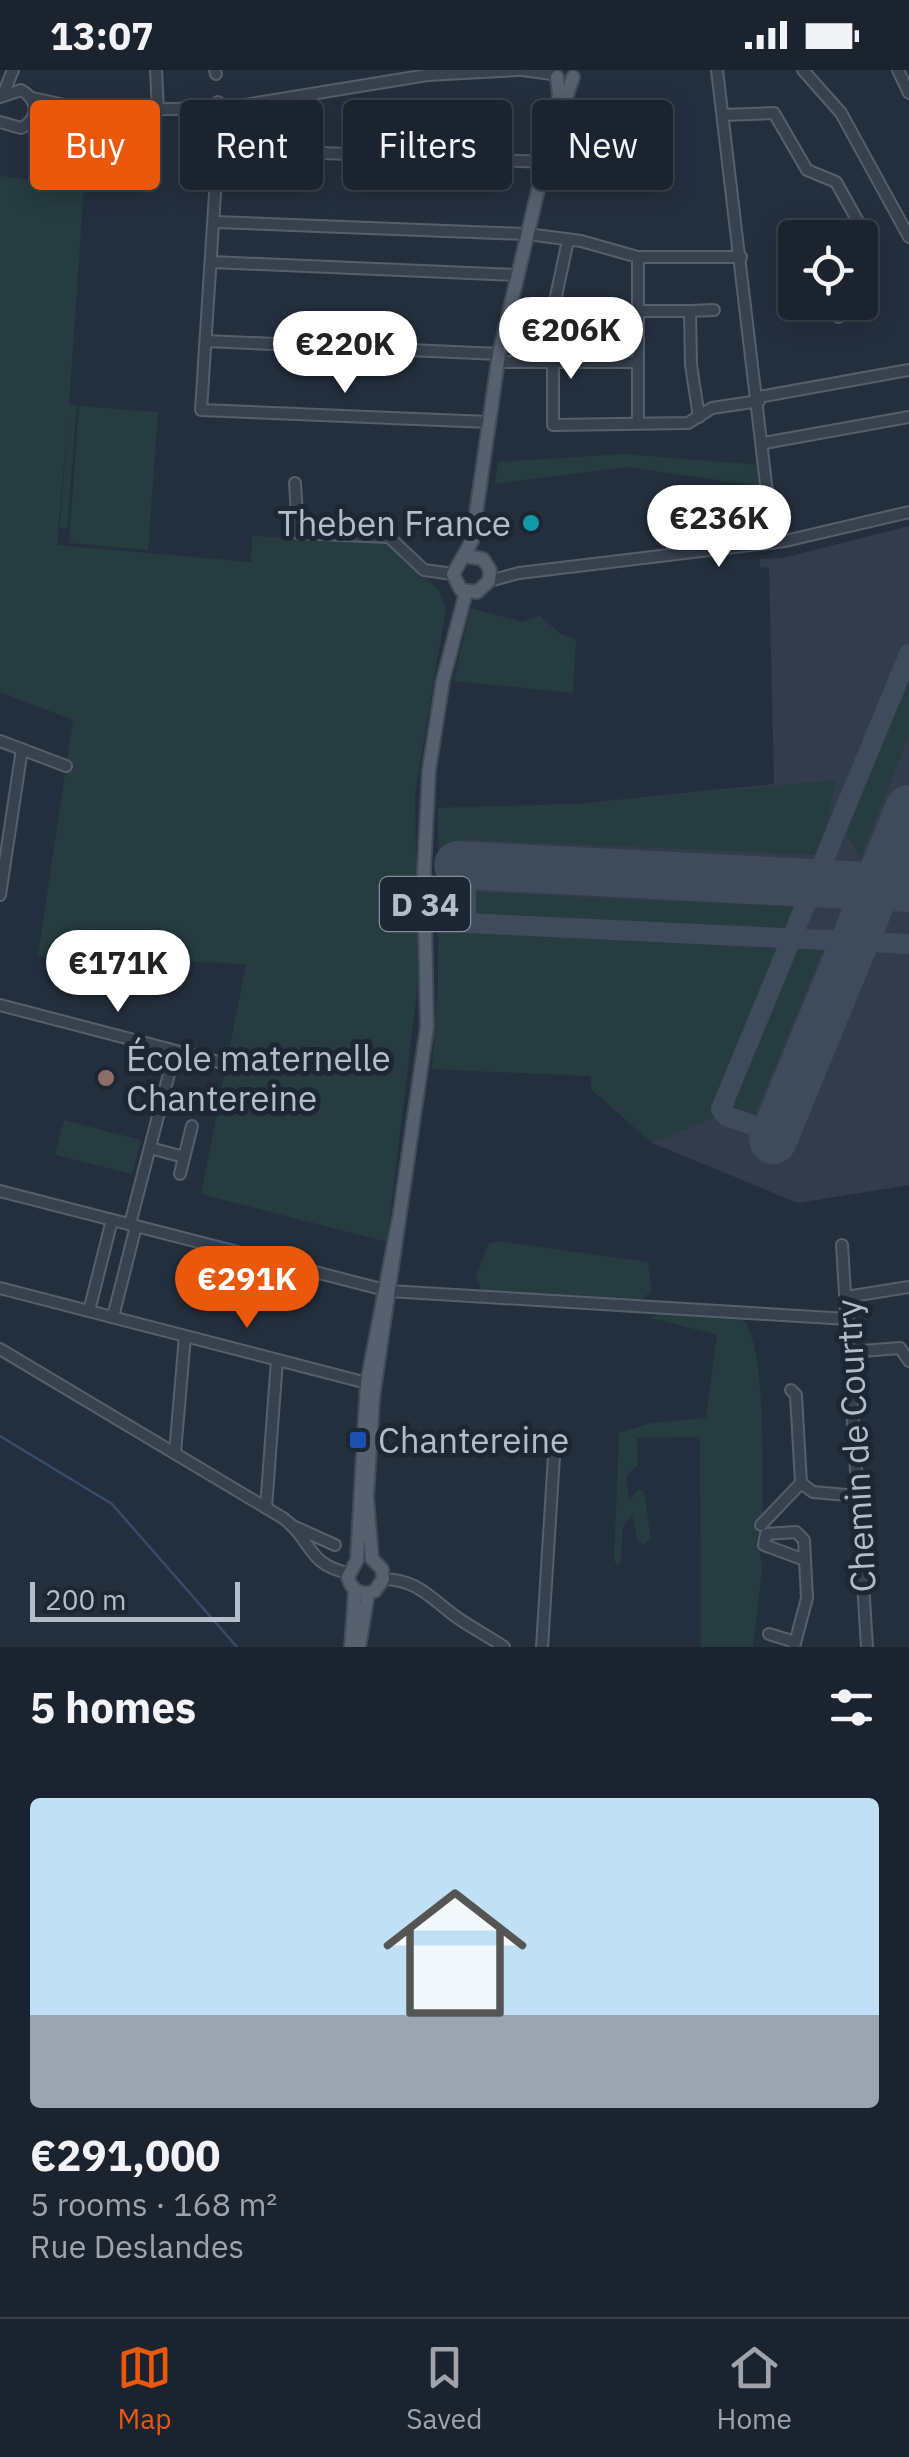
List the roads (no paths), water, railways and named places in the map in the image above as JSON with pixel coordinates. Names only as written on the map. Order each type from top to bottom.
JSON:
[{"type":"main road","points":[[539,190],[530,235],[502,358],[488,422],[472,542],[452,574],[458,587],[466,592],[482,590],[489,581],[480,542],[502,358],[516,275],[530,235],[577,74],[553,74],[559,100]]},
{"type":"main road","points":[[466,556],[486,562]]},
{"type":"main road","name":"D 34","points":[[364,1560],[371,1424],[427,1026],[424,870],[429,770],[443,680],[466,592]]},
{"type":"main road","name":"D 34","points":[[364,1560],[367,1383],[387,1291]]},
{"type":"main road","points":[[367,1383],[371,1388],[371,1424]]},
{"type":"main road","points":[[355,1647],[362,1592],[348,1572],[364,1560]]},
{"type":"main road","name":"D 34","points":[[364,1560],[380,1565],[383,1579]]},
{"type":"main road","points":[[362,1592],[383,1579]]},
{"type":"street","points":[[0,122],[15,129],[29,124],[35,108],[14,70]]},
{"type":"street","points":[[1,96],[14,70]]},
{"type":"street","points":[[156,70],[158,100]]},
{"type":"street","points":[[274,100],[405,74],[520,70],[553,74]]},
{"type":"street","points":[[717,70],[759,399],[773,543]]},
{"type":"street","points":[[803,70],[841,112],[909,236]]},
{"type":"street","points":[[898,70],[909,92]]},
{"type":"street","points":[[1,96],[15,90],[48,100]]},
{"type":"street","points":[[723,116],[774,113],[807,170],[836,182],[857,220]]},
{"type":"street","points":[[323,153],[532,161]]},
{"type":"street","points":[[218,190],[201,410],[488,422]]},
{"type":"street","points":[[216,222],[530,235],[638,257],[741,257]]},
{"type":"street","points":[[568,240],[552,304],[553,425],[688,423],[712,408],[909,370]]},
{"type":"street","points":[[638,257],[638,423]]},
{"type":"street","points":[[212,262],[516,275]]},
{"type":"street","points":[[638,311],[714,310]]},
{"type":"street","points":[[690,311],[690,365],[700,416]]},
{"type":"street","points":[[206,341],[554,362],[638,362]]},
{"type":"street","points":[[764,443],[909,417]]},
{"type":"street","points":[[295,482],[298,533],[389,536],[424,570],[452,574]]},
{"type":"street","points":[[489,581],[519,573],[773,543],[909,512]]},
{"type":"street","points":[[486,562],[519,573]]},
{"type":"street","points":[[0,741],[66,766]]},
{"type":"street","points":[[0,896],[3,853],[22,749]]},
{"type":"street","points":[[0,1005],[226,1064]]},
{"type":"street","points":[[113,1317],[175,1051]]},
{"type":"street","points":[[180,1174],[192,1126]]},
{"type":"street","points":[[150,1148],[184,1157]]},
{"type":"street","points":[[0,1191],[387,1291],[848,1319]]},
{"type":"street","points":[[88,1311],[112,1220]]},
{"type":"street","name":"Chemin de Courtry","points":[[842,1245],[866,1647]]},
{"type":"street","points":[[0,1288],[367,1383]]},
{"type":"street","points":[[846,1296],[909,1288]]},
{"type":"street","points":[[175,1453],[184,1336]]},
{"type":"street","points":[[850,1352],[900,1348],[909,1361]]},
{"type":"street","points":[[0,1349],[296,1527],[336,1545]]},
{"type":"street","points":[[266,1508],[277,1360]]},
{"type":"street","points":[[762,1524],[802,1484],[796,1395],[791,1390]]},
{"type":"street","points":[[542,1647],[555,1440]]},
{"type":"street","points":[[802,1484],[813,1492],[858,1496]]},
{"type":"street","points":[[296,1527],[316,1561],[348,1572]]},
{"type":"street","points":[[769,1634],[794,1644],[807,1598],[802,1559]]},
{"type":"street","points":[[383,1579],[408,1581],[422,1588],[458,1618],[504,1647]]},
{"type":"waterway","points":[[0,1436],[112,1504],[237,1647]]},
{"type":"place","name":"Theben France","points":[[531,523]]},
{"type":"place","name":"École maternelle Chantereine","points":[[106,1078]]},
{"type":"place","name":"Chantereine","points":[[358,1440]]}]
